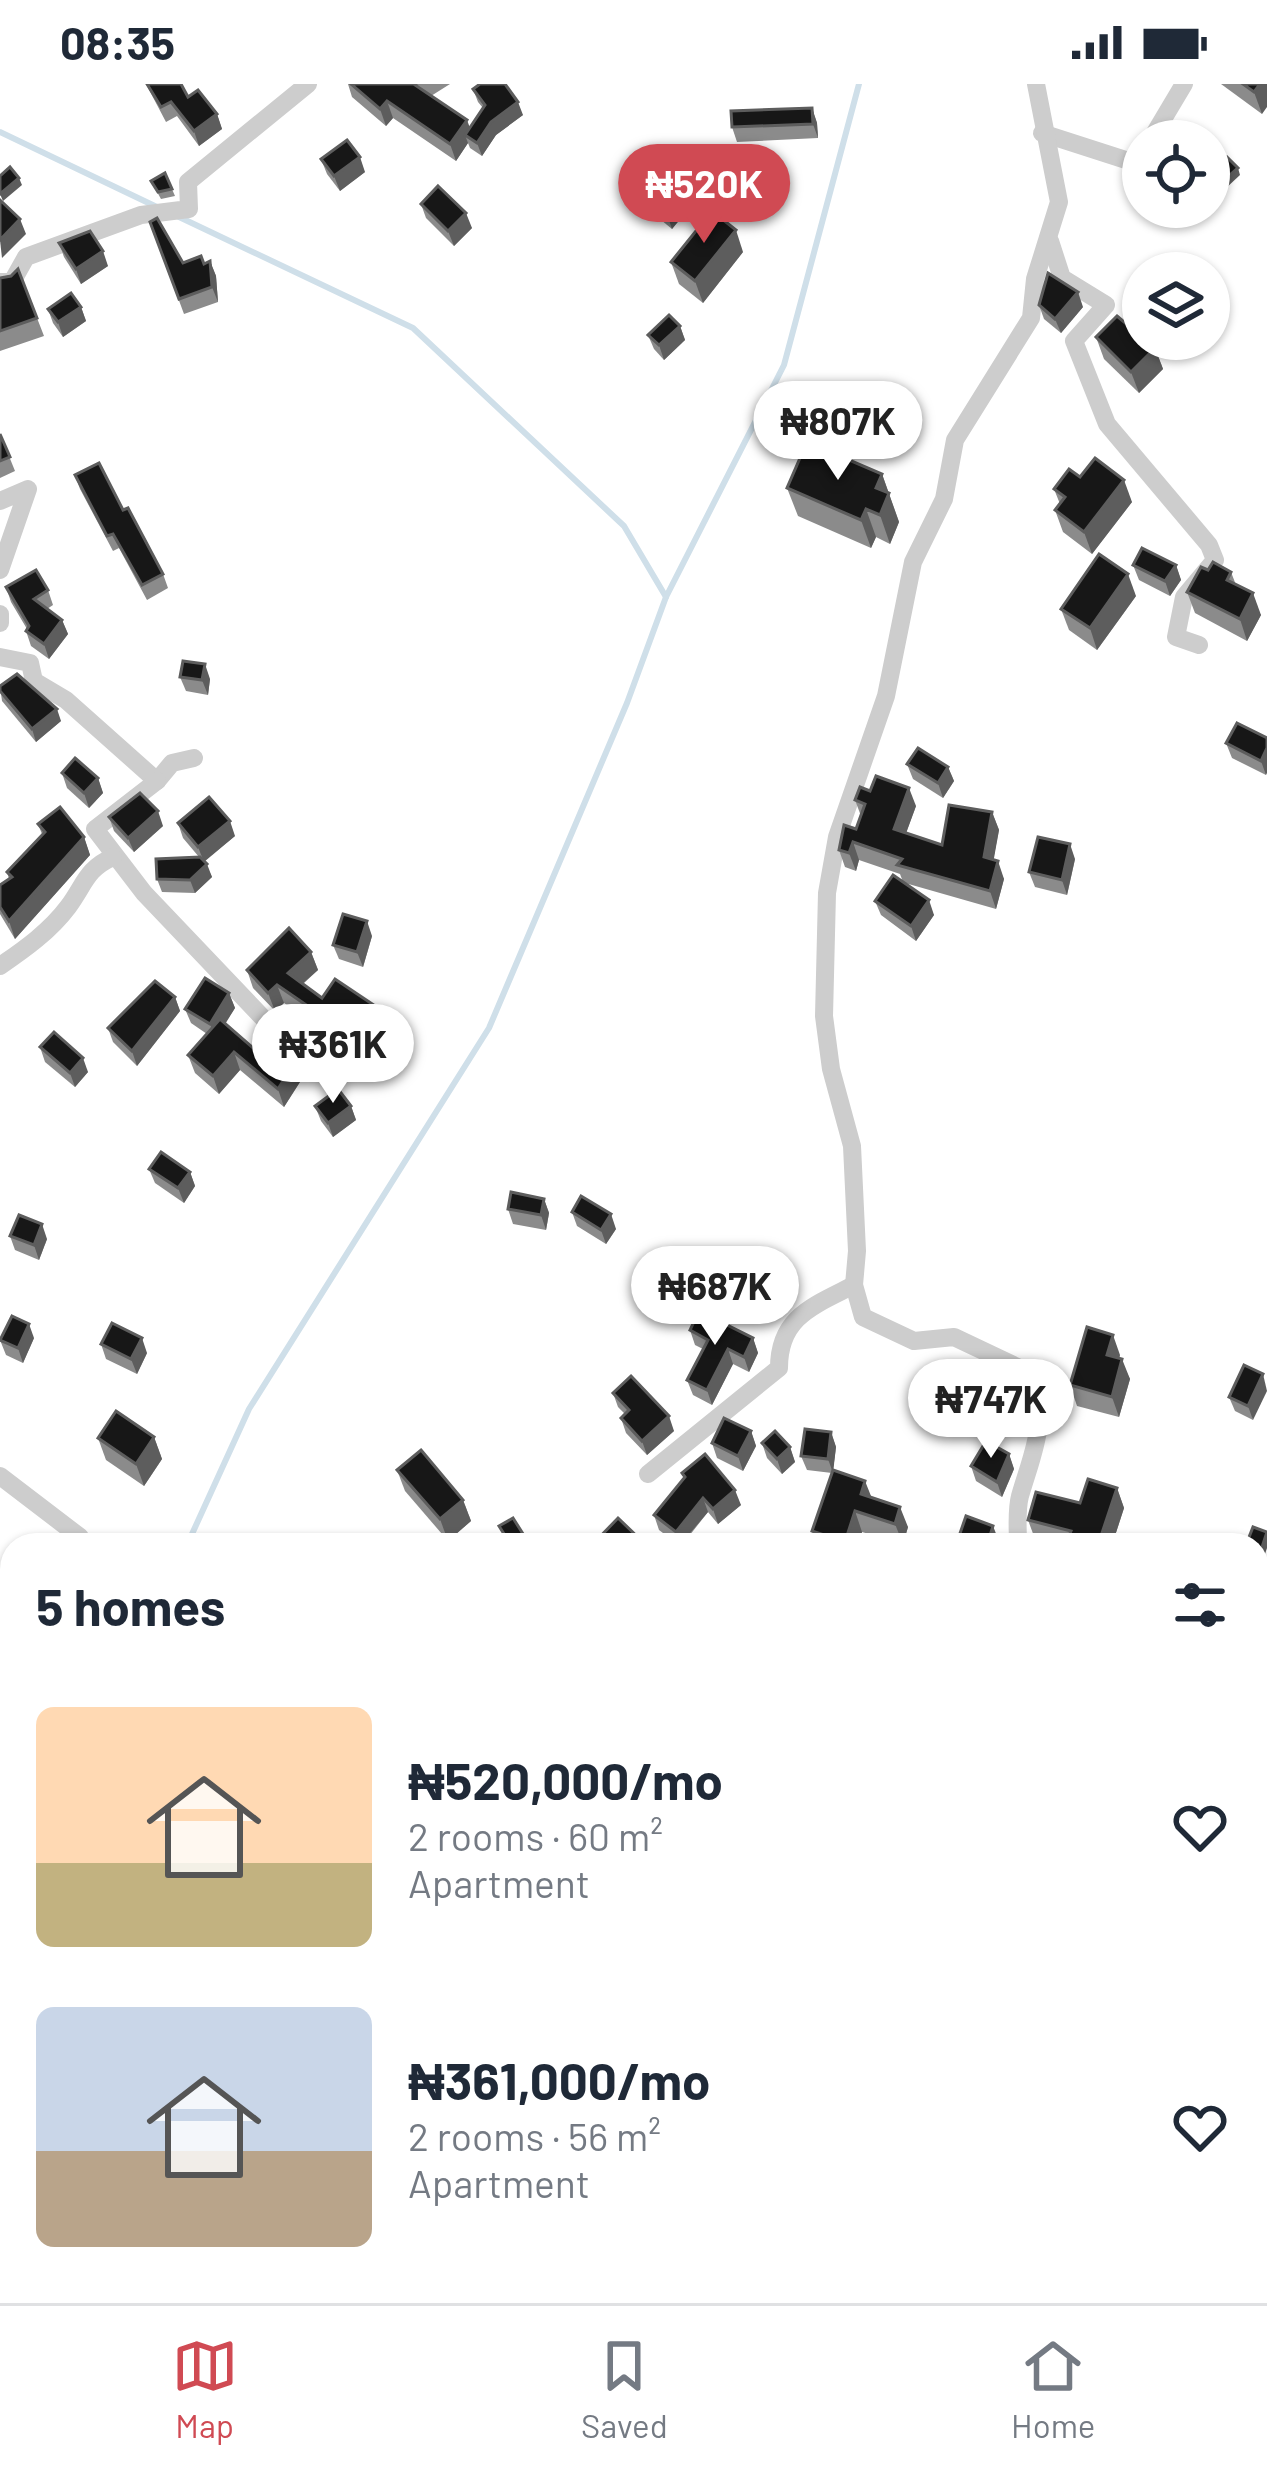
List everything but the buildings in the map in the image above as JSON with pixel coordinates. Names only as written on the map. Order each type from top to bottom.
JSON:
[{"type":"street","points":[[0,282],[12,282],[26,257],[141,215],[189,209],[188,182],[308,84]]},
{"type":"street","points":[[1018,1533],[1018,1501],[1040,1442],[1039,1393],[1030,1373],[954,1337],[914,1341],[863,1317],[854,1285],[852,1146],[831,1070],[824,1016],[827,892],[837,837],[886,696],[913,562],[953,471],[956,440],[1031,318],[1035,279],[1059,202],[1036,84]]},
{"type":"street","points":[[1163,120],[1184,84]]},
{"type":"street","points":[[1042,133],[1122,159]]},
{"type":"street","points":[[1050,241],[1062,278],[1106,305],[1074,341],[1107,424],[1209,544],[1215,560],[1184,597],[1176,637],[1199,645]]},
{"type":"street","points":[[0,501],[28,489],[0,570]]},
{"type":"street","points":[[0,657],[30,663],[34,681],[65,700],[157,781]]},
{"type":"street","points":[[194,758],[172,763],[157,781],[95,829],[113,857],[283,1039]]},
{"type":"street","points":[[0,966],[37,940],[69,905],[90,867],[113,857]]},
{"type":"street","points":[[648,1474],[779,1368],[779,1345],[795,1315],[854,1285]]},
{"type":"street","points":[[0,1476],[74,1533]]},
{"type":"waterway","points":[[192,1533],[249,1409],[489,1028],[627,703],[666,597],[784,365],[859,84]]},
{"type":"waterway","points":[[0,132],[159,208]]},
{"type":"waterway","points":[[177,216],[413,328],[624,526],[666,597]]}]
